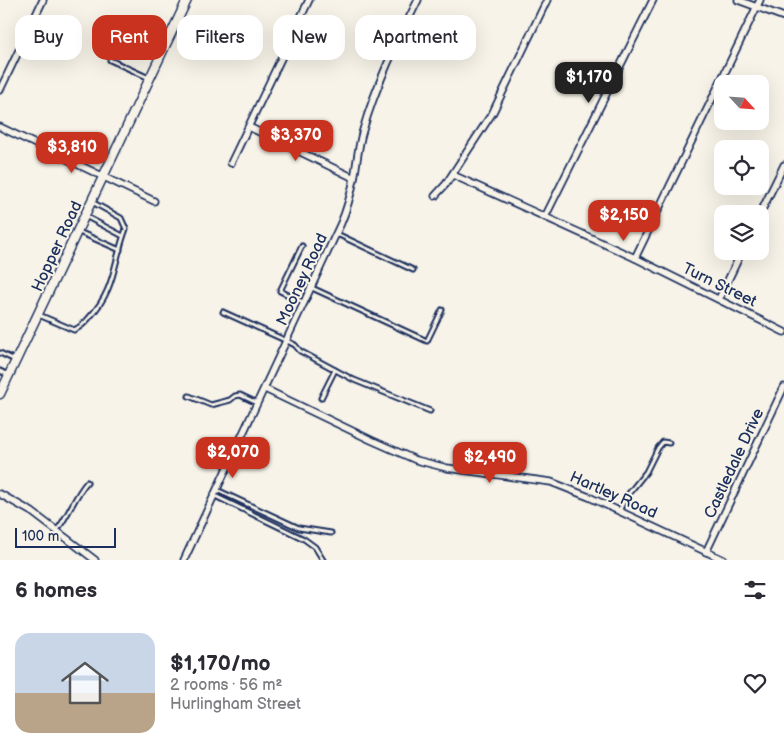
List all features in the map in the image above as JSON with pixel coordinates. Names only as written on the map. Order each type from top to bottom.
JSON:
[{"type":"main road","name":"Hopper Road","points":[[0,394],[187,0]]},
{"type":"street","points":[[0,90],[42,0]]},
{"type":"street","points":[[231,163],[309,0]]},
{"type":"street","name":"Mooney Road","points":[[184,560],[337,234],[348,203],[363,130],[390,56],[418,0]]},
{"type":"street","points":[[435,196],[453,175],[493,112],[547,0]]},
{"type":"street","points":[[545,217],[653,0]]},
{"type":"street","points":[[738,0],[784,17]]},
{"type":"street","points":[[635,258],[760,0]]},
{"type":"street","points":[[248,127],[354,178]]},
{"type":"street","points":[[0,128],[154,201]]},
{"type":"street","points":[[764,205],[784,165]]},
{"type":"street","name":"Turn Street","points":[[453,175],[635,258],[784,332]]},
{"type":"street","points":[[719,299],[738,260]]},
{"type":"street","name":"Castledale Drive","points":[[706,552],[784,387]]},
{"type":"street","name":"Hartley Road","points":[[265,389],[416,460],[447,468],[551,482],[619,511],[719,559]]},
{"type":"street","points":[[0,494],[32,512],[95,560]]},
{"type":"lane","points":[[110,60],[150,79]]},
{"type":"lane","points":[[38,314],[74,330],[81,328],[103,302],[112,281],[126,229],[121,218],[92,201]]},
{"type":"lane","points":[[85,216],[123,236]]},
{"type":"lane","points":[[78,231],[120,250]]},
{"type":"lane","points":[[337,234],[413,270]]},
{"type":"lane","points":[[302,246],[280,291],[305,303]]},
{"type":"lane","points":[[312,288],[427,341],[442,310]]},
{"type":"lane","points":[[223,312],[296,345],[300,351],[335,370],[430,411]]},
{"type":"lane","points":[[0,353],[16,361]]},
{"type":"lane","points":[[321,398],[335,370]]},
{"type":"lane","points":[[0,371],[9,375]]},
{"type":"lane","points":[[189,396],[211,405],[230,400],[240,394],[258,403]]},
{"type":"lane","points":[[619,511],[626,497],[646,472],[658,448],[663,442],[669,443]]},
{"type":"lane","points":[[57,531],[66,519],[79,492],[87,482]]},
{"type":"lane","points":[[216,493],[299,528],[331,533]]},
{"type":"lane","points":[[216,493],[304,539],[316,547],[323,560]]}]
